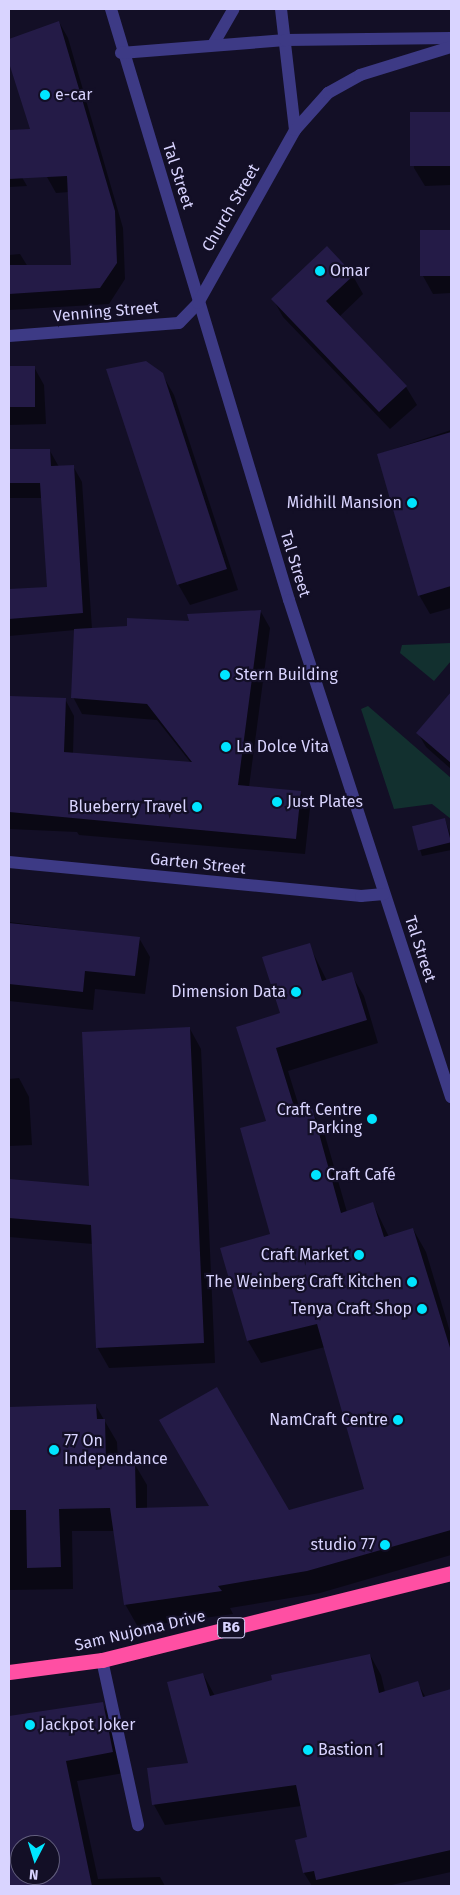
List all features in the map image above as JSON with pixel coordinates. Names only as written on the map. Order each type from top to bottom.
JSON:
[{"type":"highway","name":"Sam Nujoma Drive","points":[[9,1672],[102,1660],[451,1573]]},
{"type":"street","name":"Tal Street","points":[[111,9],[122,53],[289,600],[451,1097]]},
{"type":"street","points":[[214,43],[234,9]]},
{"type":"street","points":[[281,9],[295,130]]},
{"type":"street","points":[[122,53],[214,43],[285,40],[451,38]]},
{"type":"street","name":"Church Street","points":[[198,303],[295,130],[328,93],[360,75],[451,47]]},
{"type":"street","name":"Venning Street","points":[[9,336],[179,323],[198,303]]},
{"type":"street","name":"Garten Street","points":[[9,862],[361,896],[384,894]]},
{"type":"street","points":[[102,1660],[138,1825]]},
{"type":"green space","points":[[451,643],[451,661],[434,681],[400,653],[402,645]]},
{"type":"green space","points":[[368,706],[451,778],[451,819],[432,804],[394,809],[361,709]]},
{"type":"building","points":[[59,21],[115,211],[117,263],[100,288],[9,294],[9,265],[71,265],[67,176],[9,179],[9,130],[30,129],[9,63],[9,39]]},
{"type":"building","points":[[410,112],[451,112],[451,166],[410,166]]},
{"type":"building","points":[[420,230],[451,230],[451,276],[420,276]]},
{"type":"building","points":[[327,246],[354,275],[326,301],[407,386],[379,412],[271,299]]},
{"type":"building","points":[[146,361],[163,373],[227,569],[177,585],[106,369]]},
{"type":"building","points":[[9,366],[35,366],[35,407],[9,407]]},
{"type":"building","name":"Midhill Mansion","points":[[451,432],[451,586],[418,596],[377,454]]},
{"type":"building","points":[[9,449],[50,449],[51,466],[74,465],[83,613],[9,619],[9,589],[47,587],[40,483],[9,483]]},
{"type":"building","points":[[261,610],[238,785],[301,791],[296,839],[9,812],[10,696],[66,698],[64,752],[192,762],[147,704],[71,698],[74,629],[127,626],[127,618],[189,621],[187,614]]},
{"type":"building","points":[[451,692],[451,763],[416,733]]},
{"type":"building","points":[[445,818],[451,842],[418,850],[412,826]]},
{"type":"building","points":[[9,923],[140,937],[135,976],[85,971],[83,992],[9,984]]},
{"type":"building","points":[[310,943],[322,981],[352,972],[367,1020],[276,1048],[296,1113],[312,1108],[341,1213],[373,1202],[384,1237],[413,1228],[451,1351],[451,1530],[307,1571],[218,1586],[222,1591],[124,1605],[110,1508],[59,1509],[61,1567],[27,1568],[26,1510],[9,1510],[9,1407],[96,1404],[97,1419],[105,1419],[106,1462],[135,1462],[136,1508],[209,1506],[159,1420],[217,1387],[289,1510],[364,1489],[317,1324],[247,1341],[220,1248],[270,1234],[240,1128],[266,1121],[236,1027],[280,1013],[262,957]]},
{"type":"building","points":[[190,1027],[204,1343],[96,1348],[91,1225],[9,1218],[9,1179],[89,1186],[82,1032]]},
{"type":"building","points":[[370,1654],[379,1693],[418,1681],[423,1697],[451,1689],[451,1850],[316,1880],[314,1871],[303,1873],[295,1840],[307,1837],[296,1785],[152,1805],[147,1768],[188,1763],[167,1682],[203,1673],[210,1696],[272,1680],[271,1675]]},
{"type":"building","points":[[103,1702],[113,1752],[66,1761],[92,1886],[9,1886],[9,1716]]},
{"type":"place","name":"e-car","points":[[45,95]]},
{"type":"place","name":"Omar","points":[[320,271]]},
{"type":"place","name":"Midhill Mansion","points":[[412,503]]},
{"type":"place","name":"Stern Building","points":[[225,675]]},
{"type":"place","name":"La Dolce Vita","points":[[226,747]]},
{"type":"place","name":"Just Plates","points":[[277,802]]},
{"type":"place","name":"Blueberry Travel","points":[[197,807]]},
{"type":"place","name":"Dimension Data","points":[[296,992]]},
{"type":"place","name":"Craft Centre Parking","points":[[372,1119]]},
{"type":"place","name":"Craft Café","points":[[316,1175]]},
{"type":"place","name":"Craft Market","points":[[359,1255]]},
{"type":"place","name":"The Weinberg Craft Kitchen","points":[[412,1282]]},
{"type":"place","name":"Tenya Craft Shop","points":[[422,1309]]},
{"type":"place","name":"NamCraft Centre","points":[[398,1420]]},
{"type":"place","name":"77 On Independance","points":[[54,1450]]},
{"type":"place","name":"studio 77","points":[[385,1545]]},
{"type":"place","name":"Jackpot Joker","points":[[30,1725]]},
{"type":"place","name":"Bastion 1","points":[[308,1750]]}]
